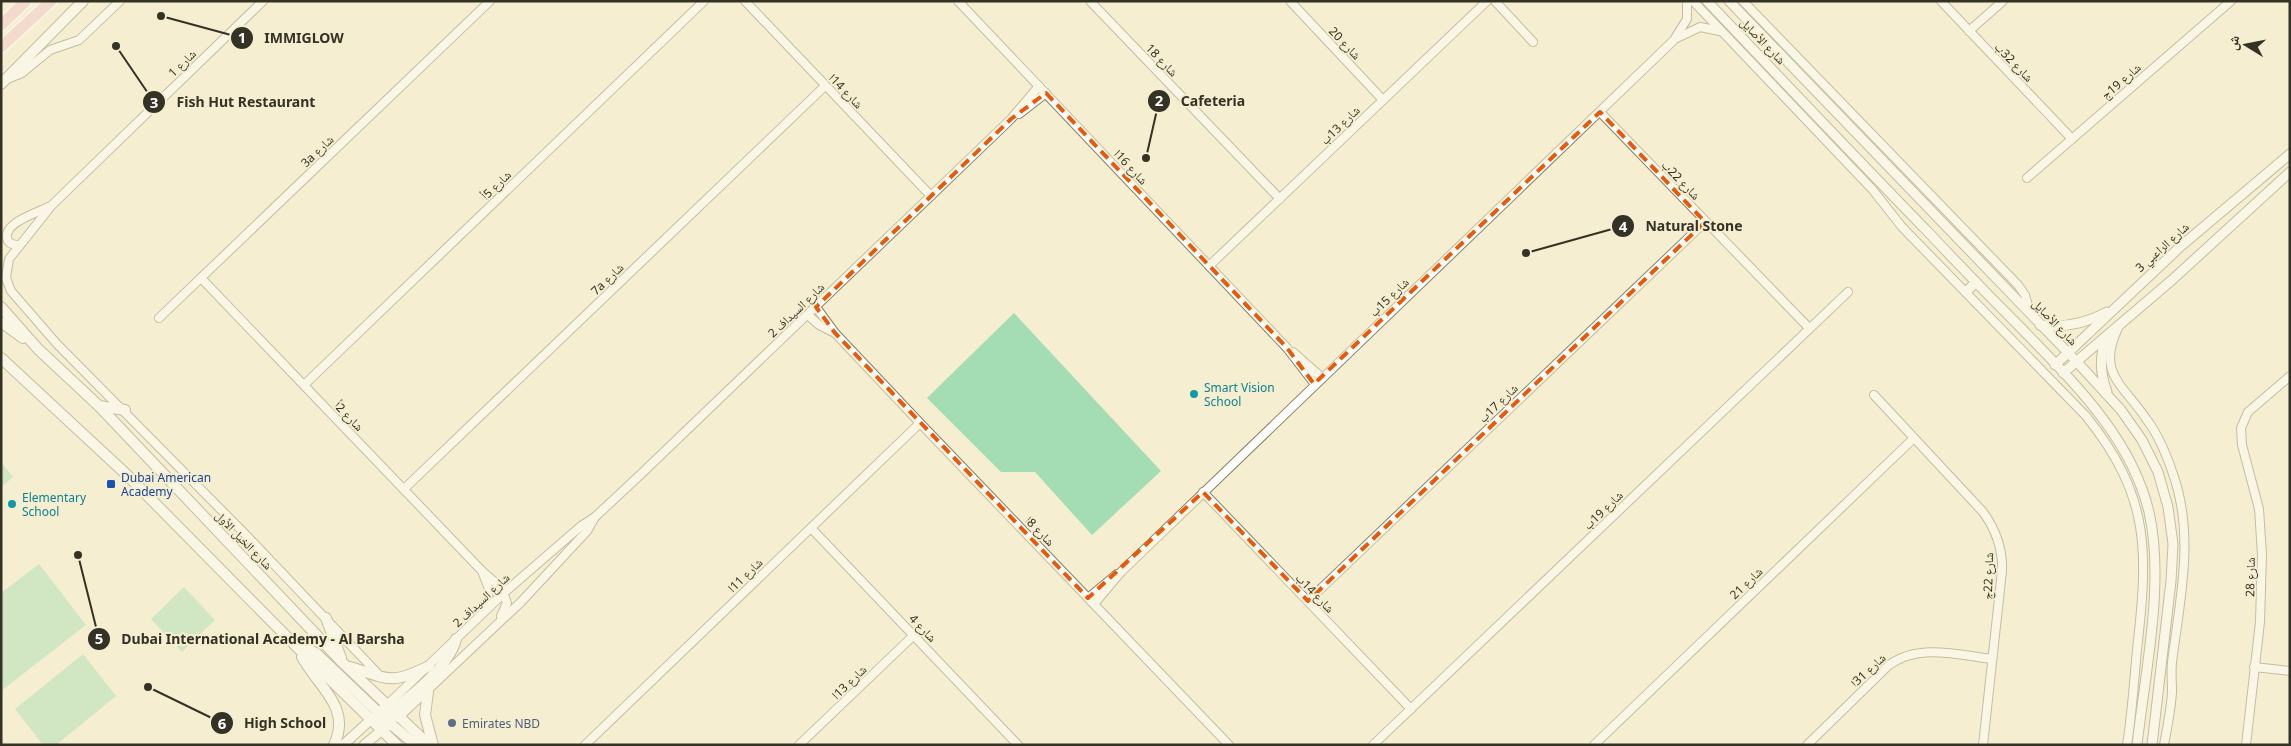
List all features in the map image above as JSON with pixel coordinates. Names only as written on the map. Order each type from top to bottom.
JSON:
[{"type":"main road","points":[[1,25],[26,1]]},
{"type":"main road","points":[[1,47],[51,1]]},
{"type":"main road","points":[[3,82],[83,1]]},
{"type":"main road","name":"شارع الخيل الأول","points":[[1,307],[38,349],[99,406],[344,664],[385,718],[397,745]]},
{"type":"main road","points":[[1,322],[38,349]]},
{"type":"main road","name":"شارع الخيل الأول","points":[[1,358],[126,474],[297,647],[385,718],[431,745]]},
{"type":"main road","points":[[99,406],[125,410]]},
{"type":"main road","points":[[326,618],[344,664],[381,677],[399,679],[429,666]]},
{"type":"main road","points":[[416,745],[385,718],[444,664],[454,650],[456,639]]},
{"type":"main road","points":[[297,647],[304,663],[336,705],[339,725],[334,745]]},
{"type":"main road","points":[[428,692],[425,720],[431,745]]},
{"type":"street","points":[[3,82],[22,73],[50,50],[79,40],[120,1]]},
{"type":"street","name":"شارع 1","points":[[52,205],[9,225],[6,231],[7,240],[11,244],[19,245],[52,205],[263,1]]},
{"type":"street","name":"3a شارع","points":[[159,318],[490,1]]},
{"type":"street","name":"شارع 5أ","points":[[304,385],[704,1]]},
{"type":"street","name":"شارع 14ا","points":[[745,1],[931,196]]},
{"type":"street","name":"شارع 16ا","points":[[958,1],[1287,348],[1314,383]]},
{"type":"street","name":"شارع 18","points":[[1090,1],[1280,199]]},
{"type":"street","name":"شارع 20","points":[[1290,1],[1384,100]]},
{"type":"street","name":"شارع 13ب","points":[[1209,266],[1487,1]]},
{"type":"street","points":[[1495,1],[1533,42]]},
{"type":"street","name":"شارع 15ب","points":[[1091,601],[1314,383],[1674,40],[1687,19],[1687,1]]},
{"type":"street","points":[[1693,1],[1872,188],[1899,223],[2098,431],[2126,479],[2139,515],[2144,553],[2145,579],[2127,745]]},
{"type":"street","name":"شارع الأصايل","points":[[1707,1],[2063,373],[2117,437],[2139,481],[2148,510],[2154,547],[2155,585],[2137,745]]},
{"type":"street","name":"شارع الأصايل","points":[[1729,1],[1817,87],[2109,396],[2132,424],[2151,456],[2164,490],[2172,525],[2173,544],[2171,581],[2152,745]]},
{"type":"street","points":[[1743,1],[1817,87]]},
{"type":"street","name":"شارع 32ب","points":[[1941,1],[2072,139]]},
{"type":"street","points":[[1968,31],[2003,1]]},
{"type":"street","name":"شارع 19ج","points":[[2027,178],[2231,1]]},
{"type":"street","name":"شارع 15ب","points":[[1674,40],[1700,27],[1716,29],[1724,34]]},
{"type":"street","name":"7a شارع","points":[[404,489],[825,86]]},
{"type":"street","name":"شارع السيداف 2","points":[[385,718],[429,666],[487,609],[581,526],[595,517],[1011,119],[1039,86]]},
{"type":"street","name":"شارع السيداف 2","points":[[1011,119],[1046,93]]},
{"type":"street","name":"شارع 22ب","points":[[1600,112],[1704,222],[1809,328]]},
{"type":"street","points":[[1822,136],[1830,130]]},
{"type":"street","name":"شارع الراعبي 3","points":[[2055,365],[2181,246],[2290,154]]},
{"type":"street","points":[[2063,373],[2118,328],[2290,172]]},
{"type":"street","name":"شارع 17ب","points":[[1308,601],[1704,222]]},
{"type":"street","points":[[19,245],[7,265],[6,278],[11,290],[57,344],[125,410],[381,677]]},
{"type":"street","name":"شارع 2أ","points":[[201,278],[505,592]]},
{"type":"street","points":[[1966,292],[1976,282]]},
{"type":"street","name":"شارع 19ب","points":[[1373,745],[1848,292]]},
{"type":"street","points":[[2040,325],[2078,324],[2099,317],[2117,306]]},
{"type":"street","name":"شارع 8ا","points":[[816,307],[835,333],[1226,744]]},
{"type":"street","name":"شارع 8ا","points":[[808,315],[819,325],[835,333]]},
{"type":"street","points":[[2118,328],[2110,346],[2110,369],[2117,383],[2148,421],[2162,446],[2178,487],[2184,517],[2184,563],[2172,664],[2172,697],[2164,745]]},
{"type":"street","points":[[2107,336],[2101,362],[2103,379],[2109,396]]},
{"type":"street","name":"شارع 16ا","points":[[1287,348],[1322,377]]},
{"type":"street","name":"شارع 28","points":[[2246,745],[2261,600],[2262,554],[2259,509],[2241,439],[2241,428],[2248,412],[2288,380]]},
{"type":"street","name":"شارع 22ج","points":[[1874,395],[1983,512],[1997,535],[2002,571],[1983,745]]},
{"type":"street","name":"شارع 11ا","points":[[585,745],[920,423]]},
{"type":"street","name":"شارع 21","points":[[1594,745],[1914,438]]},
{"type":"street","name":"شارع 14ب","points":[[1204,492],[1411,709]]},
{"type":"street","points":[[2139,515],[2148,510]]},
{"type":"street","name":"شارع السيداف 2","points":[[385,718],[428,692],[521,602],[587,531],[595,517]]},
{"type":"street","name":"شارع 4","points":[[811,528],[914,635],[1012,743]]},
{"type":"street","name":"شارع 2أ","points":[[482,570],[489,589],[487,609]]},
{"type":"street","points":[[493,628],[507,606],[505,592]]},
{"type":"street","name":"شارع 13ا","points":[[799,745],[914,635]]},
{"type":"street","name":"شارع 31ا","points":[[1807,745],[1889,665],[1903,656],[1928,652],[1992,659]]},
{"type":"street","points":[[2254,667],[2290,671]]},
{"type":"street","points":[[343,745],[385,718]]},
{"type":"street","points":[[364,745],[385,718]]},
{"type":"highlighted area","points":[[1046,93],[1287,348],[1314,384],[1600,112],[1705,222],[1308,601],[1203,492],[1088,598],[835,333],[816,307],[1011,119]]},
{"type":"green space","points":[[1014,313],[1161,471],[1092,535],[1035,472],[1001,472],[927,398]]},
{"type":"green space","points":[[1,462],[13,477],[1,487]]},
{"type":"green space","points":[[39,564],[86,625],[1,691],[1,593]]},
{"type":"green space","points":[[184,587],[215,620],[182,652],[151,619]]},
{"type":"green space","points":[[83,654],[116,696],[56,745],[43,745],[15,709]]},
{"type":"place","name":"IMMIGLOW","points":[[161,16]]},
{"type":"place","name":"Fish Hut Restaurant","points":[[116,46]]},
{"type":"place","name":"Cafeteria","points":[[1146,158]]},
{"type":"place","name":"Natural Stone","points":[[1526,253]]},
{"type":"place","name":"Smart Vision School","points":[[1194,394]]},
{"type":"place","name":"Dubai American Academy","points":[[111,484]]},
{"type":"place","name":"Elementary School","points":[[12,504]]},
{"type":"place","name":"Dubai International Academy - Al Barsha","points":[[78,555]]},
{"type":"place","name":"High School","points":[[148,687]]},
{"type":"place","name":"Emirates NBD","points":[[452,723]]}]
